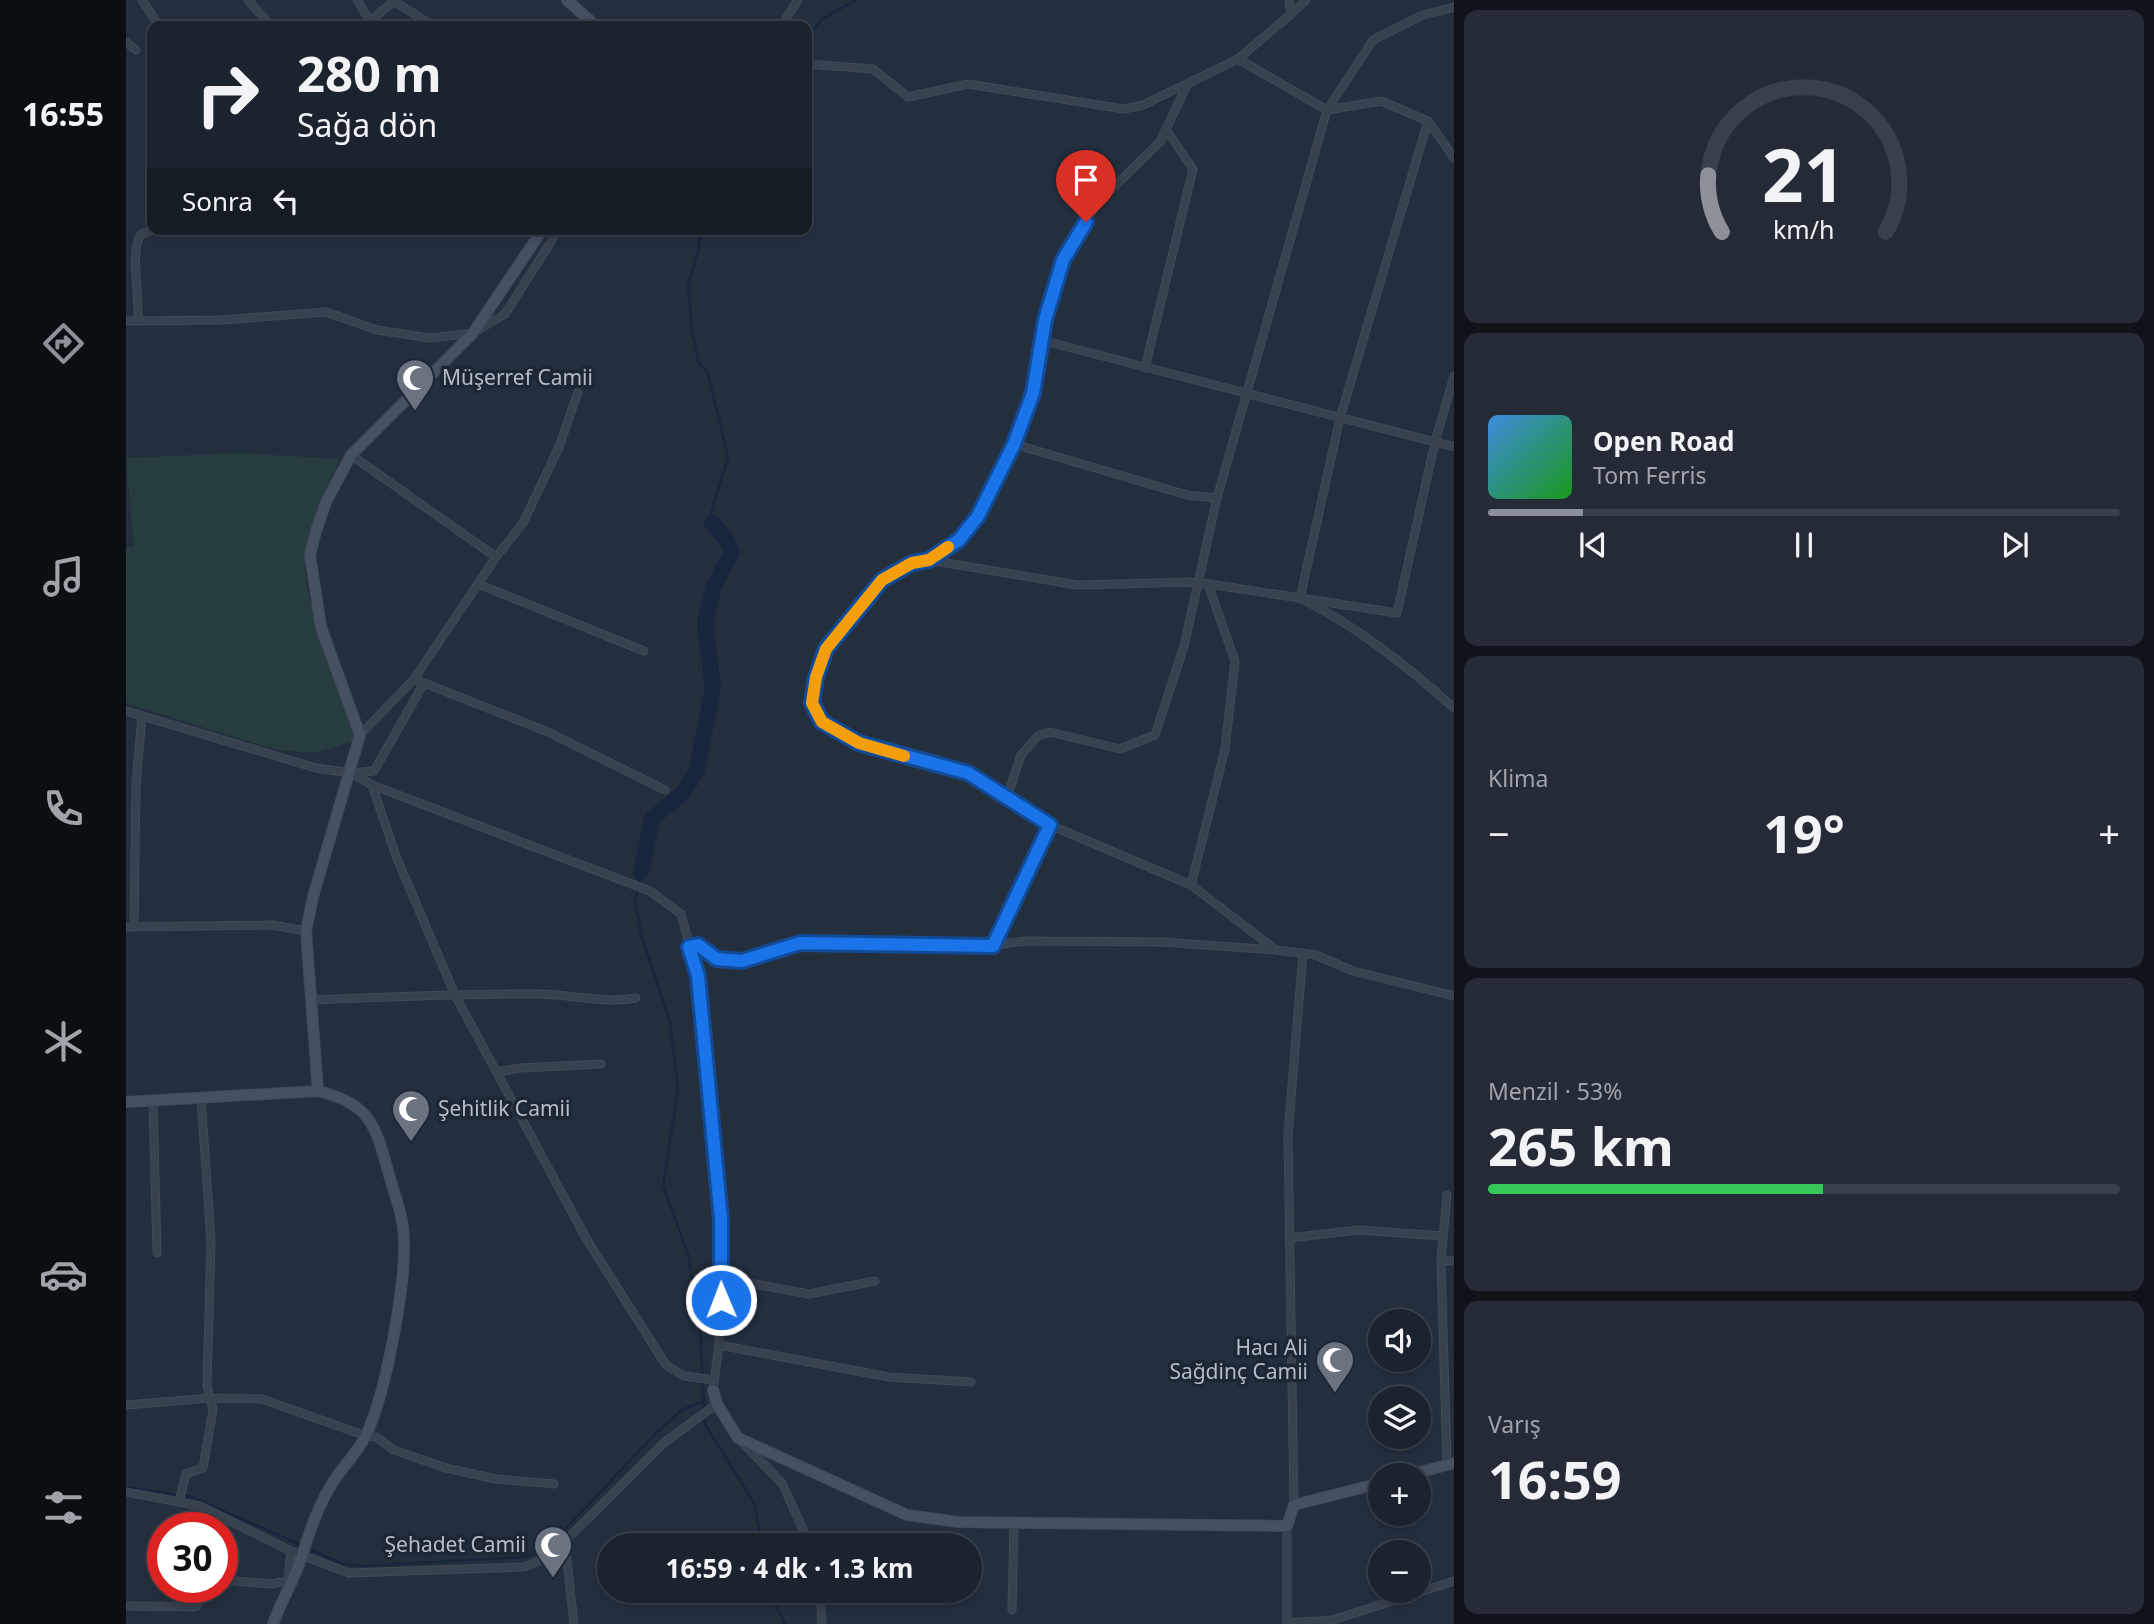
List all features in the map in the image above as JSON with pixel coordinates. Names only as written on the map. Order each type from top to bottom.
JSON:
[{"type":"street","points":[[142,0],[156,21]]},
{"type":"street","points":[[248,0],[267,21]]},
{"type":"street","points":[[357,0],[368,21]]},
{"type":"street","points":[[567,0],[590,21]]},
{"type":"street","points":[[784,21],[798,0]]},
{"type":"street","points":[[1289,0],[1291,14]]},
{"type":"street","points":[[812,64],[873,69],[908,96],[968,84],[1124,109],[1143,105],[1238,59],[1306,0]]},
{"type":"street","points":[[373,21],[394,1],[425,21]]},
{"type":"street","points":[[1007,797],[1021,755],[1038,736],[1050,732],[1120,748],[1155,735],[1184,646],[1196,582],[1217,498],[1327,110],[1373,40],[1423,15],[1454,7]]},
{"type":"street","points":[[126,42],[136,50]]},
{"type":"street","points":[[1238,59],[1327,110],[1381,101],[1428,121],[1454,158]]},
{"type":"street","points":[[929,560],[959,540],[978,516],[1014,444],[1033,393],[1041,340],[1063,260],[1098,202],[1160,142],[1187,84]]},
{"type":"street","points":[[1300,598],[1340,418],[1428,121]]},
{"type":"street","points":[[1145,368],[1193,169],[1167,131]]},
{"type":"street","points":[[138,321],[136,243],[142,234],[147,232]]},
{"type":"street","points":[[360,735],[321,627],[310,555],[326,502],[351,455],[473,333],[539,235]]},
{"type":"street","points":[[126,321],[222,320],[326,312],[377,330],[430,338],[473,333],[505,314],[555,235]]},
{"type":"street","points":[[1041,340],[1454,447]]},
{"type":"street","points":[[1276,950],[1191,885],[1050,825],[968,773],[859,743],[822,722],[812,703],[816,677],[826,649],[882,580],[912,563],[929,560],[1077,585],[1196,582],[1397,613],[1435,442],[1454,376]]},
{"type":"street","points":[[318,1091],[306,931],[313,897],[351,774],[360,735],[414,679],[496,557],[523,523],[559,447],[578,392]]},
{"type":"street","points":[[1014,444],[1187,495],[1217,498]]},
{"type":"street","points":[[351,455],[496,557]]},
{"type":"street","points":[[478,584],[644,652]]},
{"type":"street","points":[[1191,885],[1224,749],[1235,661],[1208,584]]},
{"type":"street","points":[[1300,598],[1335,615],[1453,703]]},
{"type":"street","points":[[414,679],[548,732],[665,790]]},
{"type":"street","points":[[126,711],[316,768],[351,774],[374,771],[424,682]]},
{"type":"street","points":[[142,716],[136,784],[130,927],[272,925],[306,931]]},
{"type":"street","points":[[351,774],[372,785],[650,891],[681,914],[698,976],[721,1219],[719,1345],[711,1383],[715,1404],[738,1438],[782,1483],[805,1533]]},
{"type":"street","points":[[372,785],[396,856],[455,995],[601,1262],[666,1365],[684,1376],[711,1383]]},
{"type":"street","points":[[993,946],[1050,825]]},
{"type":"street","points":[[689,947],[698,945],[717,959],[742,961],[800,943],[993,946],[1026,941],[1162,942],[1316,955],[1353,971],[1454,996]]},
{"type":"street","points":[[1303,953],[1288,1135],[1294,1505],[1287,1526],[1287,1623],[1333,1620],[1454,1581]]},
{"type":"street","points":[[311,1000],[560,994],[619,1001],[636,998]]},
{"type":"street","points":[[497,1072],[520,1068],[601,1064]]},
{"type":"street","points":[[126,1102],[318,1091],[342,1097],[363,1110],[375,1126],[403,1228],[396,1316],[386,1371],[366,1436],[330,1487],[297,1553],[273,1624]]},
{"type":"street","points":[[180,1498],[186,1474],[203,1468],[213,1410],[207,1385],[211,1241],[201,1097]]},
{"type":"street","points":[[153,1101],[157,1253]]},
{"type":"street","points":[[1431,1469],[1451,1464],[1441,1260],[1447,1195]]},
{"type":"street","points":[[1289,1238],[1359,1230],[1443,1236]]},
{"type":"street","points":[[1441,1260],[1454,1261]]},
{"type":"street","points":[[722,1278],[809,1294],[875,1281]]},
{"type":"street","points":[[719,1345],[890,1377],[971,1382]]},
{"type":"street","points":[[126,1405],[210,1398],[262,1399],[366,1436],[376,1437],[394,1450],[446,1468],[496,1479],[554,1484]]},
{"type":"street","points":[[126,1492],[180,1498],[297,1553],[349,1573],[524,1567],[549,1557],[655,1451],[715,1404]]},
{"type":"street","points":[[738,1438],[907,1515],[958,1522],[1287,1526]]},
{"type":"street","points":[[1294,1505],[1368,1486]]},
{"type":"street","points":[[1012,1610],[1014,1522]]},
{"type":"street","points":[[565,1543],[574,1624]]},
{"type":"street","points":[[238,1581],[271,1584],[288,1581],[297,1553]]},
{"type":"street","points":[[126,1606],[196,1607],[198,1603]]},
{"type":"street","points":[[821,1603],[822,1624]]},
{"type":"green space","points":[[239,453],[340,459],[312,525],[305,567],[311,604],[318,626],[358,732],[353,741],[315,753],[276,750],[126,703],[126,547],[134,547],[126,458]]},
{"type":"waterway","points":[[812,32],[822,19],[856,0]]},
{"type":"waterway","points":[[700,235],[699,248],[688,285],[692,330],[698,361],[708,374],[728,457],[710,516],[712,523]]},
{"type":"waterway","points":[[641,872],[652,818],[682,794],[696,773],[713,688],[705,623],[714,586],[732,552],[727,540],[712,523]]},
{"type":"waterway","points":[[641,872],[635,901],[641,934],[670,1022],[678,1089],[663,1186],[688,1254],[700,1329],[705,1424],[754,1503],[760,1533]]},
{"type":"waterway","points":[[307,1548],[343,1564],[361,1566],[526,1557],[552,1543],[657,1432],[682,1410],[704,1401]]},
{"type":"waterway","points":[[126,1487],[192,1497],[301,1545]]},
{"type":"waterway","points":[[775,1603],[785,1624]]},
{"type":"slow traffic","points":[[904,756],[859,743],[822,722],[812,703],[816,677],[826,649],[882,580],[912,563],[929,560],[948,547]]},
{"type":"place","name":"Müşerref Camii","points":[[415,412]]},
{"type":"place","name":"Şehitlik Camii","points":[[411,1143]]},
{"type":"place","name":"Hacı Ali Sağdinç Camii","points":[[1335,1394]]},
{"type":"place","name":"Şehadet Camii","points":[[553,1579]]},
{"type":"route","points":[[721,1300],[721,1219],[698,976],[689,947],[698,945],[717,959],[742,961],[800,943],[993,946],[1050,825],[968,773],[859,743],[822,722],[812,703],[816,677],[826,649],[882,580],[912,563],[929,560],[959,540],[978,516],[1014,444],[1033,393],[1045,320],[1063,260],[1086,222]]}]
